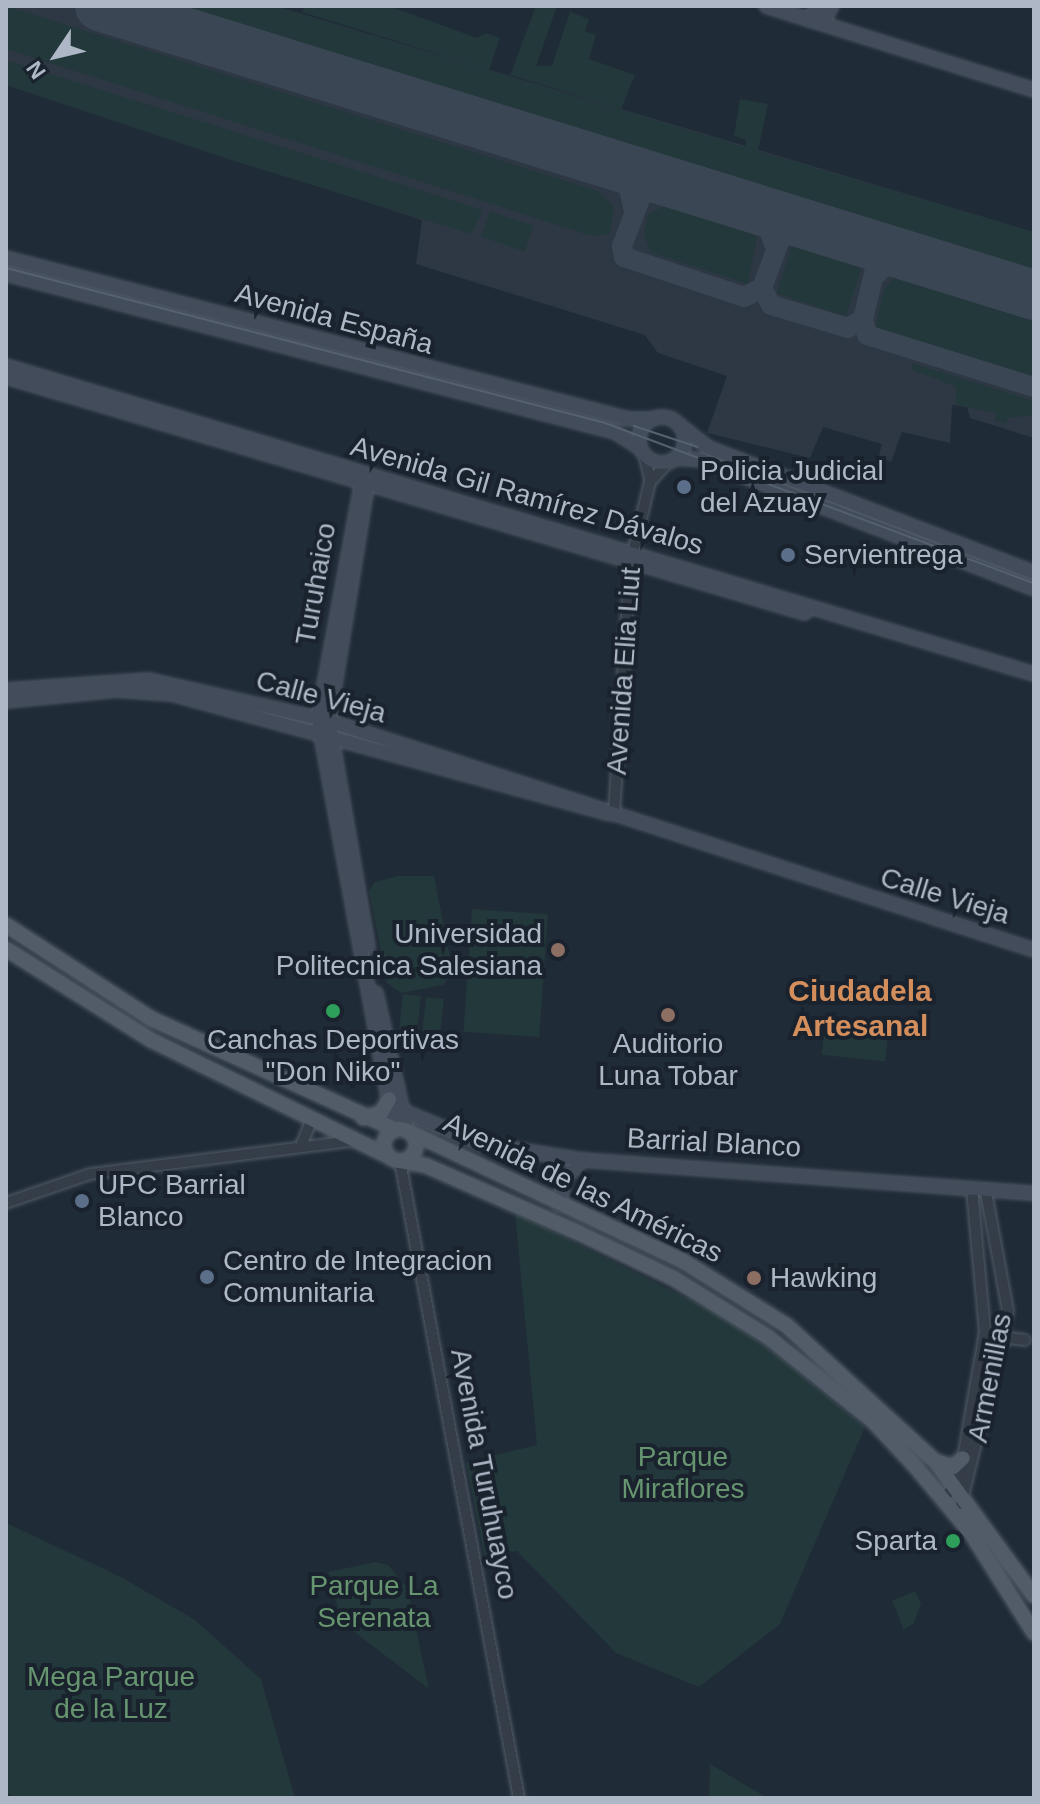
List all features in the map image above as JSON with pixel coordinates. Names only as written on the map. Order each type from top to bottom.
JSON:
[{"type":"main road","points":[[766,6],[1034,90]]},
{"type":"main road","points":[[816,22],[818,6]]},
{"type":"main road","points":[[816,22],[832,6]]},
{"type":"main road","name":"Avenida España","points":[[6,258],[628,419],[651,419]]},
{"type":"main road","name":"Avenida España","points":[[6,274],[615,432],[642,451]]},
{"type":"main road","name":"Avenida Gil Ramírez Dávalos","points":[[6,367],[364,483]]},
{"type":"main road","name":"Avenida Gil Ramírez Dávalos","points":[[6,377],[364,483],[1034,674]]},
{"type":"main road","points":[[1034,573],[709,448],[678,424],[651,419],[642,428],[642,451],[672,460],[702,460],[1034,589]]},
{"type":"main road","points":[[672,460],[685,441],[678,424]]},
{"type":"main road","points":[[364,483],[344,586],[324,726],[394,1104],[403,1130],[415,1150],[394,1158],[384,1139],[403,1130]]},
{"type":"main road","name":"Avenida Gil Ramírez Dávalos","points":[[631,559],[1034,681]]},
{"type":"main road","name":"Calle Vieja","points":[[6,690],[149,680],[324,726],[614,814],[1034,950]]},
{"type":"main road","name":"Calle Vieja","points":[[6,701],[147,690],[324,726]]},
{"type":"main road","name":"Avenida de las Américas","points":[[6,925],[152,1019],[361,1118],[403,1130],[683,1261],[775,1317],[885,1409],[936,1462],[967,1499],[1034,1596]]},
{"type":"main road","name":"Avenida de las Américas","points":[[6,949],[151,1040],[394,1158],[427,1166],[673,1278],[755,1329],[874,1422],[954,1511],[1034,1633]]},
{"type":"main road","points":[[361,1118],[381,1113],[394,1104]]},
{"type":"main road","name":"Barrial Blanco","points":[[394,1104],[481,1144],[582,1160],[879,1177],[986,1192],[1034,1193]]},
{"type":"main road","points":[[559,1205],[565,1179],[582,1160]]},
{"type":"main road","points":[[936,1462],[953,1467],[963,1458]]},
{"type":"street","name":"Avenida Elia Liut","points":[[614,814],[631,559],[650,482],[642,451]]},
{"type":"street","name":"Avenida Elia Liut","points":[[650,482],[672,460]]},
{"type":"street","points":[[301,1146],[313,1117]]},
{"type":"street","points":[[6,1203],[90,1174],[362,1140]]},
{"type":"street","name":"Avenida Turuhuayco","points":[[394,1158],[519,1798]]},
{"type":"street","name":"Armenillas","points":[[956,1486],[985,1332],[972,1190]]},
{"type":"street","name":"Armenillas","points":[[967,1499],[995,1347],[1008,1311],[986,1192]]},
{"type":"street","points":[[995,1347],[1009,1338],[1025,1340]]},
{"type":"street","points":[[943,1498],[956,1486]]},
{"type":"street","points":[[954,1511],[967,1499]]},
{"type":"shaded area","points":[[6,6],[275,6],[1034,232],[1034,438],[970,418],[967,407],[952,405],[950,443],[902,432],[891,462],[879,455],[882,444],[823,427],[810,458],[707,433],[727,376],[658,353],[645,335],[416,264],[422,220],[6,85]]},
{"type":"green space","points":[[6,6],[598,191],[614,207],[610,234],[592,236],[6,49]]},
{"type":"green space","points":[[176,6],[275,6],[745,147],[746,140],[734,136],[740,99],[768,104],[758,151],[1034,232],[1034,271]]},
{"type":"green space","points":[[305,6],[389,6],[477,38],[486,33],[500,38],[489,70],[302,12]]},
{"type":"green space","points":[[536,6],[557,6],[536,66],[552,66],[570,12],[589,19],[585,31],[596,35],[589,59],[635,75],[621,109],[510,75]]},
{"type":"green space","points":[[6,60],[483,210],[471,234],[228,159],[6,85]]},
{"type":"green space","points":[[669,203],[757,236],[748,284],[650,252],[644,233],[648,215]]},
{"type":"green space","points":[[490,211],[533,226],[525,252],[481,237]]},
{"type":"green space","points":[[792,246],[861,269],[846,316],[777,294]]},
{"type":"green space","points":[[893,278],[1034,321],[1034,377],[876,327],[883,291]]},
{"type":"green space","points":[[912,363],[1034,401],[1034,416],[1009,417],[1006,424],[995,421],[996,413],[956,405],[956,387],[911,369]]},
{"type":"green space","points":[[398,876],[434,876],[453,972],[443,985],[401,993],[387,983],[369,891],[375,882]]},
{"type":"green space","points":[[472,909],[548,914],[539,1037],[463,1032]]},
{"type":"green space","points":[[403,994],[421,996],[417,1032],[399,1030]]},
{"type":"green space","points":[[426,997],[444,999],[440,1034],[422,1032]]},
{"type":"green space","points":[[825,1022],[889,1029],[885,1062],[822,1055]]},
{"type":"green space","name":"Parque Miraflores","points":[[515,1213],[707,1308],[767,1347],[865,1427],[780,1624],[699,1687],[616,1653],[517,1551],[484,1555],[466,1462],[537,1445]]},
{"type":"green space","name":"Mega Parque de la Luz","points":[[6,1523],[119,1576],[195,1620],[261,1679],[295,1798],[14,1798],[6,1792]]},
{"type":"green space","name":"Parque La Serenata","points":[[376,1562],[388,1565],[407,1588],[429,1689],[344,1624],[339,1613],[328,1572]]},
{"type":"green space","points":[[915,1591],[921,1604],[914,1623],[904,1630],[892,1601]]},
{"type":"green space","points":[[710,1764],[764,1796],[764,1798],[709,1798]]},
{"type":"taxiway","points":[[603,162],[627,179],[633,207]]},
{"type":"taxiway","points":[[687,187],[660,185],[642,194],[622,246],[624,257],[744,297],[762,288],[771,305],[848,328],[863,319],[867,335],[1034,387]]},
{"type":"taxiway","points":[[744,205],[764,215],[774,244]]},
{"type":"taxiway","points":[[762,288],[782,234],[814,226]]},
{"type":"taxiway","points":[[851,238],[870,250],[876,265],[863,319]]},
{"type":"taxiway","points":[[877,274],[890,260],[917,259]]},
{"type":"runway","points":[[100,6],[1034,295]]},
{"type":"tram line","points":[[6,268],[605,423],[1034,583]]},
{"type":"tram line","points":[[634,426],[698,447]]},
{"type":"place","name":"Policia Judicial del Azuay","points":[[684,487]]},
{"type":"place","name":"Servientrega","points":[[788,555]]},
{"type":"place","name":"Universidad Politecnica Salesiana","points":[[558,950]]},
{"type":"place","name":"Canchas Deportivas \"Don Niko\"","points":[[333,1011]]},
{"type":"place","name":"Auditorio Luna Tobar","points":[[668,1015]]},
{"type":"place","name":"UPC Barrial Blanco","points":[[82,1201]]},
{"type":"place","name":"Centro de Integracion Comunitaria","points":[[207,1277]]},
{"type":"place","name":"Hawking","points":[[754,1278]]},
{"type":"place","name":"Sparta","points":[[953,1541]]},
{"type":"district","name":"Ciudadela Artesanal","points":[[860,1008]]}]
